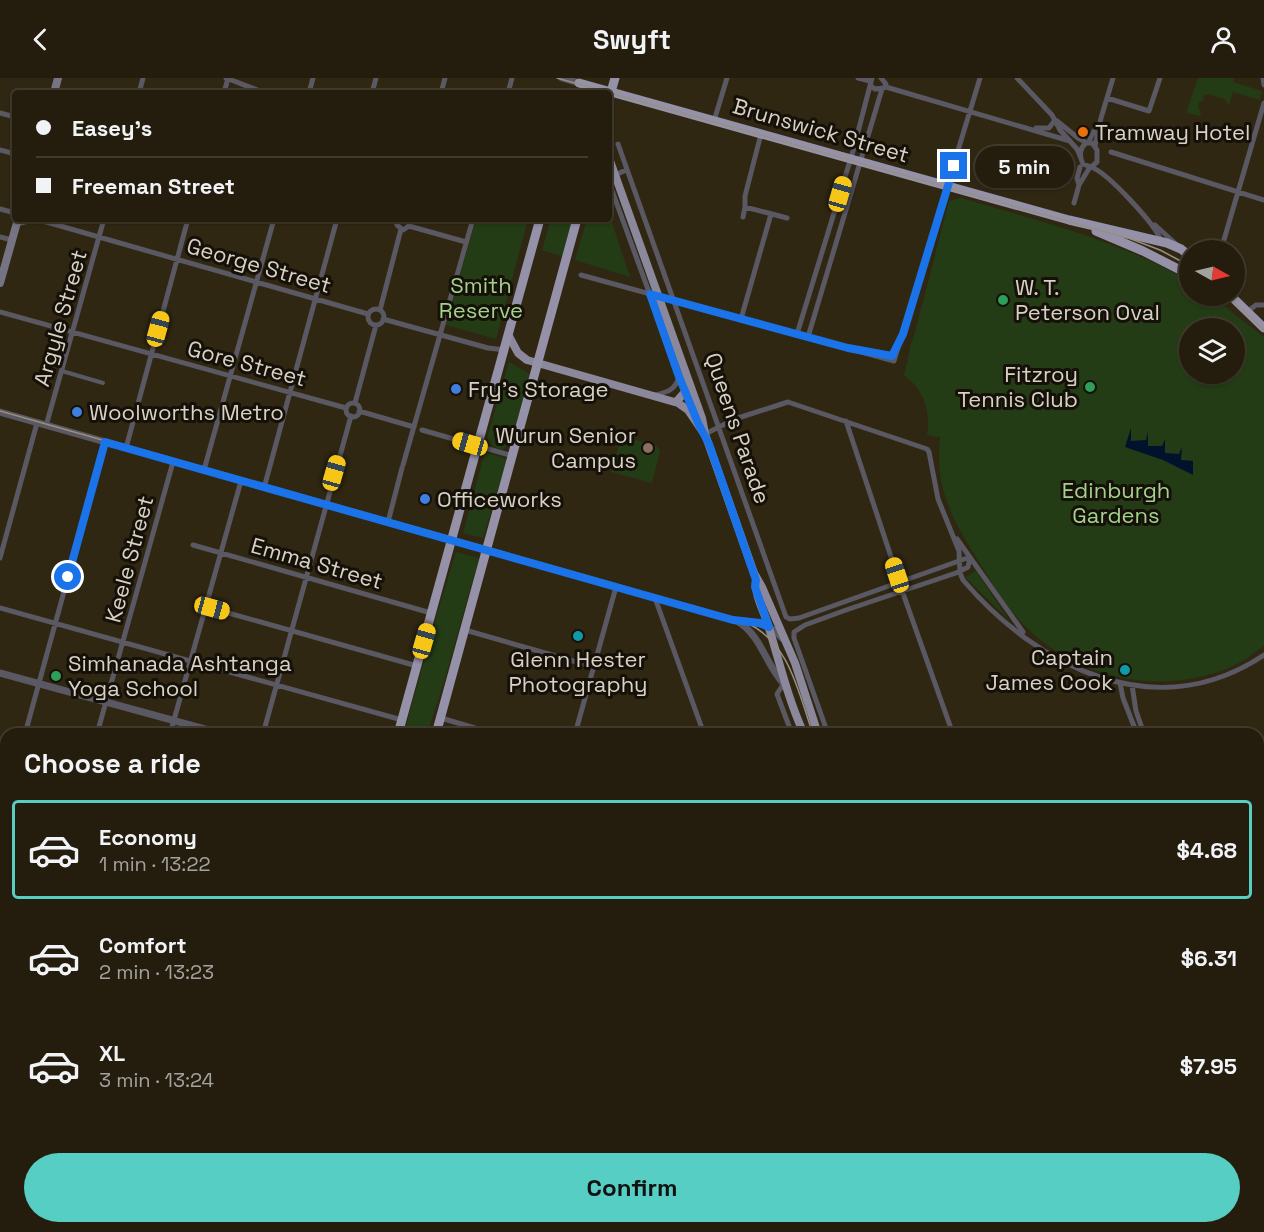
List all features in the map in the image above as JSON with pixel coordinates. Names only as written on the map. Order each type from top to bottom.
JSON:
[{"type":"highway","name":"Brunswick Street","points":[[579,80],[600,90]]},
{"type":"highway","name":"Brunswick Street","points":[[612,96],[714,121],[1069,220],[1161,241],[1179,249]]},
{"type":"highway","name":"Brunswick Street","points":[[1069,220],[1179,268]]},
{"type":"highway","points":[[400,728],[539,222]]},
{"type":"highway","points":[[438,728],[576,222]]},
{"type":"highway","points":[[1238,306],[1247,312]]},
{"type":"highway","points":[[1241,306],[1264,328]]},
{"type":"main road","name":"Queens Parade","points":[[612,166],[639,255],[756,580],[762,587],[797,668],[816,728]]},
{"type":"main road","points":[[0,281],[17,222]]},
{"type":"main road","points":[[509,336],[521,357],[526,360],[676,402],[685,392],[687,383],[682,374]]},
{"type":"main road","name":"Queens Parade","points":[[676,402],[686,408],[700,423]]},
{"type":"main road","name":"Queens Parade","points":[[756,580],[755,587],[769,627],[784,683],[802,728]]},
{"type":"street","points":[[227,78],[257,90]]},
{"type":"street","name":"Brunswick Street","points":[[562,78],[579,80]]},
{"type":"street","points":[[714,121],[727,78]]},
{"type":"street","points":[[858,78],[884,83],[1070,141]]},
{"type":"street","points":[[581,275],[893,359],[903,334],[980,78]]},
{"type":"street","points":[[1017,78],[1055,120],[1060,130],[1077,149],[1083,164],[1109,179],[1157,230],[1161,241]]},
{"type":"street","points":[[1109,179],[1098,160],[1095,146],[1113,78]]},
{"type":"street","points":[[1107,98],[1149,111],[1160,78]]},
{"type":"street","points":[[1263,78],[1264,85]]},
{"type":"street","points":[[807,337],[855,160],[871,82]]},
{"type":"street","points":[[797,334],[855,160],[884,83]]},
{"type":"street","points":[[1224,240],[1264,103]]},
{"type":"street","points":[[1080,156],[1081,149],[1088,143],[1101,118]]},
{"type":"street","points":[[1028,128],[1049,128],[1055,120]]},
{"type":"street","points":[[1055,120],[1064,124],[1077,137],[1095,146]]},
{"type":"street","points":[[743,217],[746,207],[745,196],[761,134]]},
{"type":"street","name":"Queens Parade","points":[[618,144],[785,615],[788,618],[798,618]]},
{"type":"street","points":[[1111,152],[1264,200]]},
{"type":"street","points":[[1074,202],[1079,185],[1098,160]]},
{"type":"street","points":[[1079,185],[1077,178],[1080,167]]},
{"type":"street","points":[[615,175],[627,170]]},
{"type":"street","points":[[746,207],[787,218]]},
{"type":"street","points":[[741,319],[771,214]]},
{"type":"street","points":[[1144,216],[1179,247]]},
{"type":"street","name":"George Street","points":[[46,222],[368,315]]},
{"type":"street","name":"Argyle Street","points":[[46,426],[103,222]]},
{"type":"street","points":[[126,448],[187,222]]},
{"type":"street","points":[[204,470],[273,222]]},
{"type":"street","points":[[264,488],[336,222]]},
{"type":"street","points":[[383,319],[380,310],[401,229],[398,222]]},
{"type":"street","points":[[409,222],[410,226]]},
{"type":"street","points":[[388,522],[472,222]]},
{"type":"street","points":[[401,229],[407,229],[410,226],[466,242]]},
{"type":"street","points":[[0,237],[12,240]]},
{"type":"street","points":[[639,255],[655,249]]},
{"type":"street","points":[[1247,312],[1256,305],[1264,305]]},
{"type":"street","points":[[380,310],[373,310],[368,315],[369,322],[376,325],[383,319]]},
{"type":"street","name":"Gore Street","points":[[0,312],[346,408]]},
{"type":"street","points":[[383,319],[488,348],[505,350]]},
{"type":"street","points":[[355,403],[376,325]]},
{"type":"street","points":[[62,371],[104,383]]},
{"type":"street","points":[[655,395],[672,390],[682,374]]},
{"type":"street","name":"Queens Parade","points":[[685,392],[700,423]]},
{"type":"street","points":[[700,423],[718,424],[735,420],[788,402],[929,451],[938,499],[960,554],[962,579],[1006,622],[1072,667],[1120,684],[1152,687],[1192,684],[1224,675],[1264,655]]},
{"type":"street","points":[[355,403],[350,403],[346,412],[351,416],[357,415],[359,411]]},
{"type":"street","points":[[355,403],[359,411]]},
{"type":"street","points":[[359,411],[414,427]]},
{"type":"street","points":[[0,412],[733,620],[748,620],[769,627],[785,642]]},
{"type":"street","points":[[264,728],[351,416]]},
{"type":"street","points":[[846,421],[902,591],[951,728]]},
{"type":"street","points":[[0,558],[37,423]]},
{"type":"street","points":[[705,434],[718,424]]},
{"type":"street","points":[[422,430],[513,456]]},
{"type":"street","points":[[27,728],[105,442]]},
{"type":"street","name":"Keele Street","points":[[99,728],[174,462]]},
{"type":"street","points":[[172,728],[241,481]]},
{"type":"street","points":[[953,534],[1007,613],[1030,640]]},
{"type":"street","name":"Emma Street","points":[[194,545],[431,613]]},
{"type":"street","points":[[801,627],[798,618],[970,557]]},
{"type":"street","points":[[826,728],[794,638],[794,632],[801,627],[846,610],[960,571],[968,566],[970,557]]},
{"type":"street","points":[[577,728],[616,587]]},
{"type":"street","points":[[655,598],[702,728]]},
{"type":"street","points":[[843,601],[846,610]]},
{"type":"street","points":[[207,607],[417,666]]},
{"type":"street","points":[[0,608],[402,720]]},
{"type":"street","points":[[733,620],[753,633],[775,673],[784,683]]},
{"type":"street","points":[[465,630],[594,667]]},
{"type":"street","points":[[0,673],[18,678],[23,682],[38,684],[198,728]]},
{"type":"street","name":"Queens Parade","points":[[784,683],[777,694],[790,728]]},
{"type":"street","points":[[1120,684],[1135,728]]},
{"type":"street","points":[[1132,685],[1136,711],[1142,728]]},
{"type":"street","points":[[441,718],[475,728]]},
{"type":"street","points":[[174,722],[191,728]]},
{"type":"green space","points":[[1198,78],[1234,78],[1233,82],[1262,91],[1260,100],[1233,92],[1229,105],[1224,99],[1208,94],[1203,96],[1204,100],[1199,102],[1200,116],[1187,113]]},
{"type":"green space","name":"Edinburgh Gardens","points":[[961,198],[1078,233],[1134,254],[1179,276],[1179,306],[1224,306],[1239,318],[1179,318],[1179,384],[1245,384],[1245,322],[1264,337],[1264,646],[1237,664],[1209,674],[1181,680],[1152,681],[1124,678],[1096,671],[1070,659],[1045,643],[1023,624],[1004,602],[968,545],[947,502],[940,472],[940,437],[927,435],[927,409],[917,387],[904,375],[949,201]]},
{"type":"green space","name":"Smith Reserve","points":[[475,222],[527,222],[496,339],[446,325]]},
{"type":"green space","points":[[550,222],[573,222],[564,257],[542,250]]},
{"type":"green space","points":[[586,222],[612,222],[630,277],[575,260]]},
{"type":"green space","points":[[509,362],[530,374],[511,442],[502,450],[490,445],[487,438]]},
{"type":"green space","points":[[621,436],[657,446],[660,451],[652,483],[611,472]]},
{"type":"green space","points":[[485,452],[507,459],[483,538],[463,533]]},
{"type":"green space","points":[[456,552],[479,558],[429,728],[405,728]]},
{"type":"green space","points":[[976,571],[1006,616],[1006,617],[965,577]]},
{"type":"water","points":[[1131,428],[1131,441],[1146,440],[1148,432],[1148,446],[1162,446],[1165,439],[1165,453],[1179,454],[1182,447],[1181,460],[1193,461],[1193,475],[1163,460],[1125,447]]},
{"type":"tram line","points":[[557,78],[600,90]]},
{"type":"tram line","points":[[612,93],[1131,239],[1179,260]]},
{"type":"tram line","points":[[1238,306],[1264,330]]},
{"type":"tram line","points":[[0,411],[747,623],[762,632],[783,656],[797,686],[811,728]]},
{"type":"place","name":"Tramway Hotel","points":[[1083,132]]},
{"type":"place","name":"W. T. Peterson Oval","points":[[1003,300]]},
{"type":"place","name":"Fitzroy Tennis Club","points":[[1090,387]]},
{"type":"place","name":"Fry's Storage","points":[[456,389]]},
{"type":"place","name":"Woolworths Metro","points":[[77,412]]},
{"type":"place","name":"Wurun Senior Campus","points":[[648,448]]},
{"type":"place","name":"Officeworks","points":[[425,499]]},
{"type":"place","name":"Glenn Hester Photography","points":[[578,636]]},
{"type":"place","name":"Captain James Cook","points":[[1125,670]]},
{"type":"place","name":"Simhanada Ashtanga Yoga School","points":[[56,676]]},
{"type":"route","points":[[68,577],[105,442],[733,620],[748,620],[769,627],[755,587],[756,580],[709,444],[678,374],[650,294],[848,348],[892,356],[903,334],[954,166]]}]
